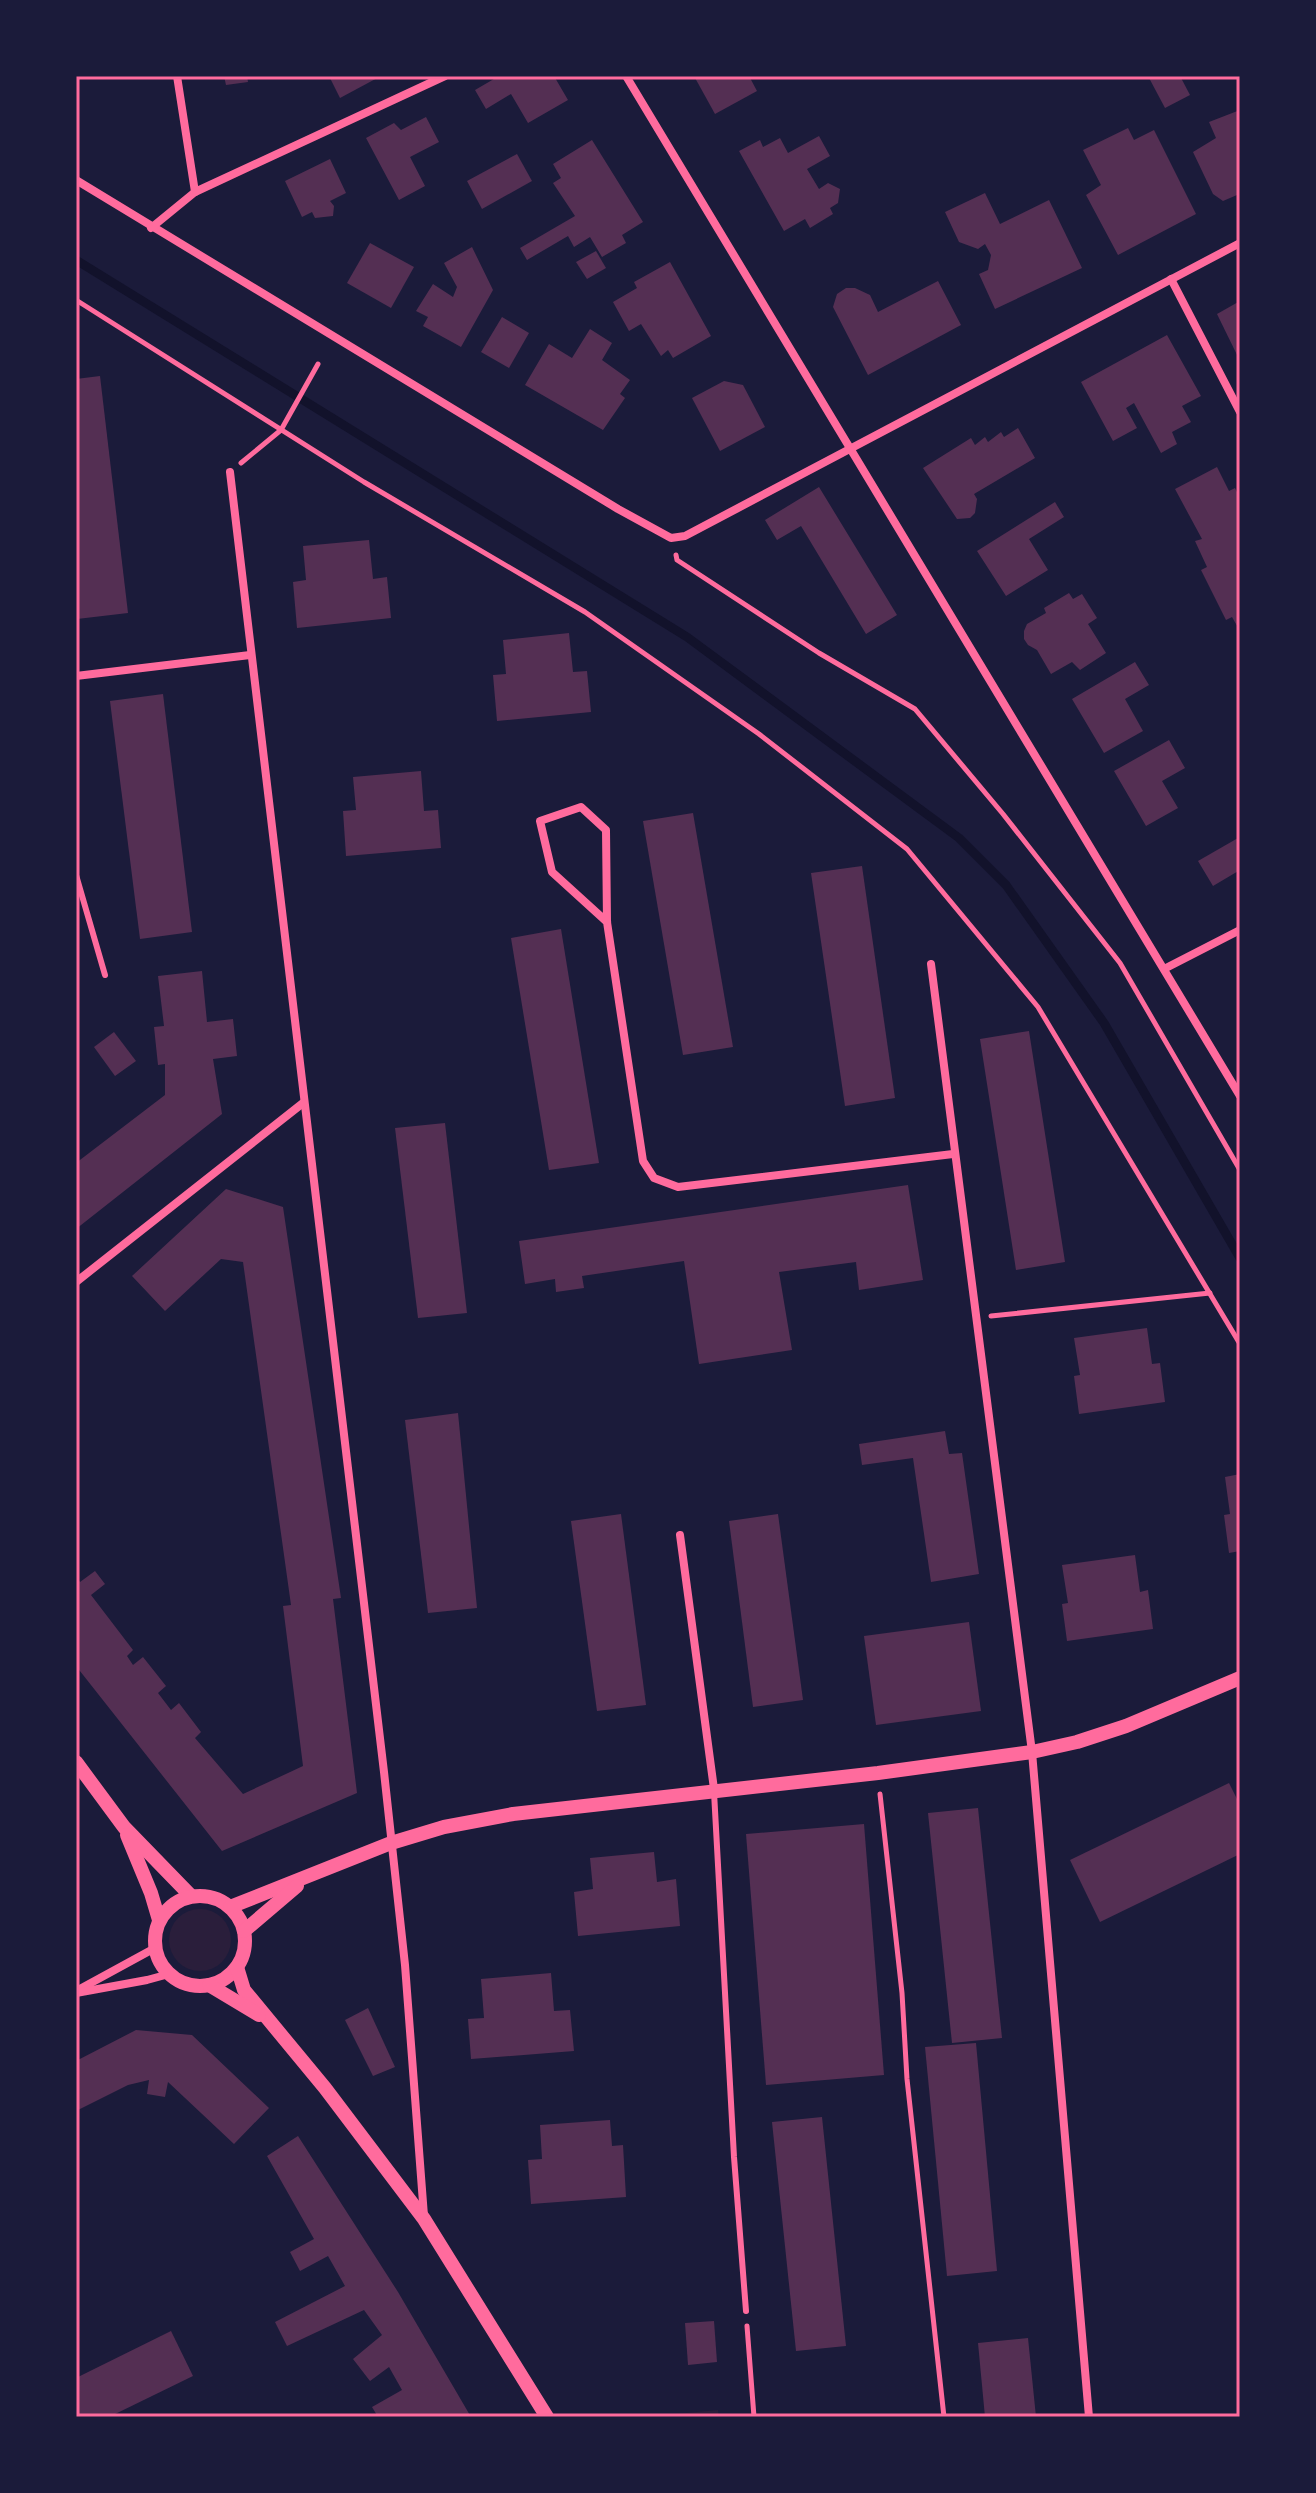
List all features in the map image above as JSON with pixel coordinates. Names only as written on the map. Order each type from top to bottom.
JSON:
[{"type":"street","points":[[177,76],[195,192]]},
{"type":"street","points":[[151,228],[195,192],[445,76]]},
{"type":"street","points":[[626,76],[1240,1096]]},
{"type":"street","points":[[76,180],[151,228],[671,538],[685,536],[1240,243]]},
{"type":"street","points":[[1171,279],[1240,412]]},
{"type":"street","points":[[230,472],[401,1928],[424,2219]]},
{"type":"street","points":[[76,676],[250,655]]},
{"type":"street","points":[[607,922],[552,872],[540,821],[581,807],[606,830],[607,922],[643,1161],[654,1178],[678,1187],[953,1154]]},
{"type":"street","points":[[1164,969],[1240,930]]},
{"type":"street","points":[[931,964],[1032,1752],[1089,2417]]},
{"type":"street","points":[[76,1282],[303,1103]]},
{"type":"street","points":[[680,1535],[714,1789]]},
{"type":"street","points":[[230,1907],[391,1843],[444,1827],[513,1814],[714,1789],[878,1773],[1032,1752],[1126,1726],[1240,1678]]},
{"type":"street","points":[[76,1762],[124,1827],[191,1896]]},
{"type":"street","points":[[124,1827],[159,1920]]},
{"type":"street","points":[[244,1931],[306,1878]]},
{"type":"street","points":[[191,1896],[205,1896],[230,1907],[244,1931],[245,1945],[237,1967],[222,1980],[209,1985],[181,1982],[169,1974],[155,1948],[155,1934],[159,1920],[172,1904],[191,1896]]},
{"type":"street","points":[[76,1992],[155,1948]]},
{"type":"street","points":[[237,1967],[244,1990],[325,2088],[424,2219],[547,2417]]},
{"type":"street","points":[[76,1992],[169,1974]]},
{"type":"street","points":[[209,1985],[266,2019]]},
{"type":"lane","points":[[76,875],[105,975]]},
{"type":"lane","points":[[714,1789],[733,2141],[746,2311]]},
{"type":"path","points":[[76,300],[364,482],[585,612],[759,734],[907,849],[1038,1007],[1240,1344]]},
{"type":"path","points":[[230,472],[281,430],[318,364]]},
{"type":"path","points":[[671,538],[677,560],[819,653],[915,709],[1003,814],[1120,963],[1240,1170]]},
{"type":"path","points":[[974,1317],[1210,1293]]},
{"type":"path","points":[[878,1773],[944,2417]]},
{"type":"path","points":[[746,2311],[754,2417]]},
{"type":"shaded area","points":[[200,1909],[212,1911],[222,1918],[229,1928],[229,1952],[222,1962],[212,1969],[200,1971],[188,1969],[178,1962],[171,1952],[169,1940],[171,1928],[178,1918],[188,1911]]},
{"type":"shaded area","points":[[718,2410],[719,2417],[643,2417]]},
{"type":"building","points":[[224,76],[247,76],[248,82],[226,85]]},
{"type":"building","points":[[329,76],[381,76],[340,98]]},
{"type":"building","points":[[499,76],[554,76],[568,100],[528,123],[511,94],[486,109],[475,90]]},
{"type":"building","points":[[694,76],[749,76],[757,91],[715,114]]},
{"type":"building","points":[[1148,76],[1180,76],[1190,95],[1165,108]]},
{"type":"building","points":[[1240,110],[1240,182],[1237,183],[1237,195],[1223,201],[1213,194],[1193,152],[1216,138],[1209,122]]},
{"type":"building","points":[[426,117],[439,142],[410,157],[425,186],[399,200],[366,138],[394,123],[401,130]]},
{"type":"building","points":[[1128,128],[1134,140],[1154,130],[1196,214],[1118,255],[1086,195],[1101,185],[1083,150]]},
{"type":"building","points":[[819,136],[830,156],[807,169],[819,189],[828,183],[840,189],[838,203],[830,208],[833,214],[810,228],[805,219],[784,231],[739,151],[760,140],[763,147],[780,138],[788,153]]},
{"type":"building","points":[[592,140],[643,222],[622,235],[626,243],[602,257],[590,237],[574,247],[568,236],[527,260],[520,248],[575,216],[553,183],[561,178],[553,164]]},
{"type":"building","points":[[517,154],[532,181],[482,209],[467,181]]},
{"type":"building","points":[[330,159],[346,193],[330,201],[334,206],[333,216],[315,218],[312,212],[302,217],[285,181]]},
{"type":"building","points":[[985,193],[1000,224],[1049,200],[1082,268],[995,309],[979,274],[988,270],[991,255],[985,244],[978,249],[959,242],[945,212]]},
{"type":"building","points":[[370,243],[414,267],[391,308],[347,283]]},
{"type":"building","points":[[472,247],[493,290],[461,347],[423,326],[428,317],[416,311],[433,284],[453,297],[457,287],[444,263]]},
{"type":"building","points":[[596,251],[606,268],[587,279],[576,262]]},
{"type":"building","points":[[670,262],[711,336],[673,358],[668,350],[661,356],[641,324],[629,331],[613,302],[637,288],[634,282]]},
{"type":"building","points":[[938,281],[961,325],[868,375],[833,307],[837,294],[846,288],[855,288],[870,295],[878,312]]},
{"type":"building","points":[[1240,301],[1240,361],[1217,314]]},
{"type":"building","points":[[502,317],[529,333],[509,368],[481,352]]},
{"type":"building","points":[[590,329],[612,343],[602,360],[630,380],[620,394],[625,398],[603,430],[525,385],[549,344],[572,358]]},
{"type":"building","points":[[1167,335],[1201,396],[1182,406],[1191,422],[1172,432],[1177,444],[1161,453],[1134,403],[1126,408],[1137,428],[1113,441],[1081,382]]},
{"type":"building","points":[[100,376],[128,613],[77,619],[76,379]]},
{"type":"building","points":[[724,381],[743,385],[765,427],[720,451],[692,398]]},
{"type":"building","points":[[1018,428],[1035,458],[974,494],[977,499],[975,513],[970,518],[957,519],[923,468],[971,438],[975,445],[985,437],[988,442],[1001,432],[1004,437]]},
{"type":"building","points":[[1217,467],[1229,491],[1235,488],[1240,498],[1240,631],[1232,617],[1226,620],[1201,570],[1207,567],[1195,541],[1202,539],[1175,489]]},
{"type":"building","points":[[819,487],[897,615],[866,634],[801,526],[777,540],[765,520]]},
{"type":"building","points":[[1055,502],[1064,517],[1029,539],[1048,570],[1006,596],[977,551]]},
{"type":"building","points":[[369,540],[373,579],[387,577],[391,618],[297,628],[293,582],[306,580],[303,546]]},
{"type":"building","points":[[1069,593],[1073,599],[1082,594],[1097,618],[1088,624],[1106,653],[1080,670],[1072,662],[1051,674],[1037,650],[1024,639],[1024,631],[1027,624],[1046,613],[1044,608]]},
{"type":"building","points":[[569,633],[573,672],[587,671],[591,712],[497,721],[493,675],[506,674],[503,640]]},
{"type":"building","points":[[1135,662],[1149,685],[1125,699],[1143,731],[1104,753],[1072,699]]},
{"type":"building","points":[[163,694],[192,932],[140,939],[110,701]]},
{"type":"building","points":[[1169,740],[1185,768],[1162,781],[1178,808],[1146,826],[1114,771]]},
{"type":"building","points":[[421,771],[424,811],[438,810],[441,848],[346,856],[343,811],[356,810],[353,777]]},
{"type":"building","points":[[693,813],[733,1047],[683,1055],[643,821]]},
{"type":"building","points":[[1238,838],[1240,870],[1213,886],[1198,861]]},
{"type":"building","points":[[862,866],[895,1098],[845,1106],[811,873]]},
{"type":"building","points":[[561,929],[599,1163],[549,1170],[511,938]]},
{"type":"building","points":[[202,971],[207,1022],[233,1019],[237,1056],[213,1059],[222,1114],[76,1229],[76,1163],[165,1095],[165,1064],[158,1065],[154,1027],[164,1026],[158,976]]},
{"type":"building","points":[[1029,1031],[1065,1262],[1016,1270],[980,1039]]},
{"type":"building","points":[[114,1032],[136,1061],[115,1076],[94,1047]]},
{"type":"building","points":[[445,1123],[467,1313],[418,1318],[395,1128]]},
{"type":"building","points":[[908,1185],[923,1280],[859,1290],[856,1262],[779,1272],[792,1350],[699,1364],[684,1261],[582,1276],[584,1288],[556,1292],[555,1279],[525,1284],[519,1241]]},
{"type":"building","points":[[226,1189],[283,1207],[341,1598],[333,1599],[357,1793],[222,1851],[76,1666],[76,1576],[80,1582],[95,1571],[105,1584],[91,1595],[133,1650],[127,1656],[133,1665],[143,1657],[166,1686],[158,1693],[171,1710],[179,1703],[201,1732],[195,1738],[243,1794],[303,1766],[283,1606],[291,1605],[243,1262],[221,1259],[165,1311],[132,1276]]},
{"type":"building","points":[[1147,1328],[1152,1364],[1160,1363],[1165,1402],[1079,1414],[1074,1376],[1080,1375],[1074,1338]]},
{"type":"building","points":[[458,1413],[477,1608],[428,1613],[405,1420]]},
{"type":"building","points":[[945,1431],[949,1454],[962,1453],[979,1574],[931,1582],[913,1458],[862,1465],[859,1444]]},
{"type":"building","points":[[1240,1474],[1240,1551],[1229,1553],[1224,1515],[1230,1514],[1225,1477]]},
{"type":"building","points":[[621,1514],[646,1705],[597,1711],[571,1521]]},
{"type":"building","points":[[778,1514],[803,1700],[753,1707],[729,1521]]},
{"type":"building","points":[[1135,1555],[1140,1592],[1148,1590],[1153,1629],[1067,1641],[1062,1604],[1068,1603],[1062,1565]]},
{"type":"building","points":[[969,1622],[981,1711],[876,1725],[864,1636]]},
{"type":"building","points":[[1229,1783],[1240,1805],[1240,1854],[1100,1922],[1070,1860]]},
{"type":"building","points":[[978,1808],[1002,2038],[952,2043],[928,1813]]},
{"type":"building","points":[[864,1824],[884,2075],[766,2085],[746,1834]]},
{"type":"building","points":[[654,1852],[657,1882],[676,1879],[680,1926],[578,1936],[574,1892],[593,1889],[590,1858]]},
{"type":"building","points":[[551,1973],[554,2011],[570,2010],[574,2051],[471,2059],[468,2019],[484,2018],[481,1979]]},
{"type":"building","points":[[368,2008],[395,2067],[373,2076],[345,2020]]},
{"type":"building","points":[[136,2030],[192,2035],[269,2108],[234,2144],[168,2082],[165,2097],[147,2094],[149,2080],[128,2085],[76,2111],[76,2061]]},
{"type":"building","points":[[976,2043],[997,2271],[947,2276],[925,2047]]},
{"type":"building","points":[[822,2117],[846,2346],[796,2351],[772,2122]]},
{"type":"building","points":[[610,2120],[612,2146],[623,2145],[626,2197],[531,2204],[528,2160],[542,2159],[540,2125]]},
{"type":"building","points":[[298,2136],[398,2292],[471,2417],[378,2417],[372,2407],[402,2390],[389,2367],[370,2381],[353,2359],[382,2335],[364,2310],[287,2346],[275,2322],[345,2286],[328,2256],[300,2271],[290,2252],[314,2239],[267,2156]]},
{"type":"building","points":[[714,2321],[717,2362],[688,2365],[685,2323]]},
{"type":"building","points":[[171,2331],[193,2376],[109,2417],[76,2417],[76,2378]]},
{"type":"building","points":[[1028,2338],[1036,2417],[985,2417],[978,2343]]},
{"type":"waterway","points":[[76,260],[687,637],[959,838],[1006,885],[1104,1023],[1240,1258]]}]
